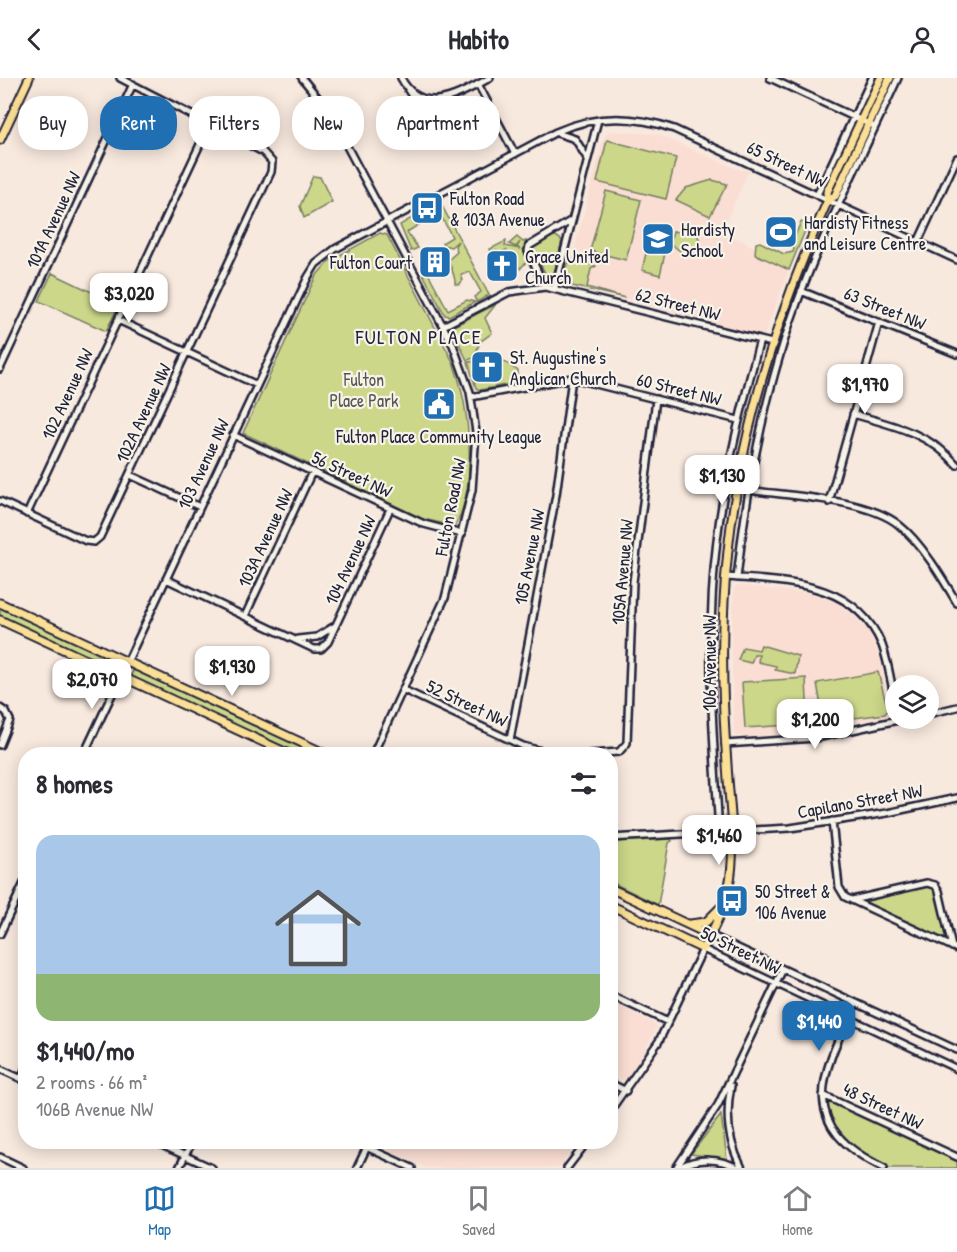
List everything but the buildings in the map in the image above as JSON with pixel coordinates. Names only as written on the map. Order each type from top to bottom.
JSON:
[{"type":"main road","points":[[0,140],[29,78]]},
{"type":"main road","name":"106 Avenue NW","points":[[868,124],[881,78]]},
{"type":"main road","name":"106 Avenue NW","points":[[703,949],[724,903],[732,865],[725,744],[723,652],[726,577],[743,456],[772,343],[794,280],[828,200],[827,192],[868,124],[890,78]]},
{"type":"main road","points":[[0,603],[311,747]]},
{"type":"main road","points":[[0,620],[274,747]]},
{"type":"main road","name":"50 Street NW","points":[[618,892],[710,935]]},
{"type":"main road","points":[[685,924],[706,922],[724,903]]},
{"type":"main road","name":"50 Street NW","points":[[618,909],[703,949]]},
{"type":"street","points":[[120,78],[189,112]]},
{"type":"street","name":"Fulton Road NW","points":[[302,78],[323,103],[443,326],[462,367],[471,397],[476,459],[462,534],[443,604],[376,747]]},
{"type":"street","points":[[401,78],[412,96]]},
{"type":"street","points":[[456,96],[490,78]]},
{"type":"street","points":[[770,78],[780,80],[868,124]]},
{"type":"street","points":[[817,195],[872,78]]},
{"type":"street","points":[[737,578],[748,490],[770,390],[801,291],[839,205],[868,124],[898,78]]},
{"type":"street","name":"101A Avenue NW","points":[[0,369],[133,84]]},
{"type":"street","points":[[478,84],[515,154]]},
{"type":"street","points":[[406,86],[421,96]]},
{"type":"street","points":[[387,221],[556,132],[598,120]]},
{"type":"street","points":[[555,288],[598,120]]},
{"type":"street","name":"65 Street NW","points":[[598,120],[633,120],[674,129],[957,260]]},
{"type":"street","points":[[556,132],[575,140],[583,148],[588,159]]},
{"type":"street","name":"102 Avenue NW","points":[[27,514],[197,150]]},
{"type":"street","name":"102A Avenue NW","points":[[27,514],[86,541],[94,542],[103,533],[270,176],[272,162],[259,150]]},
{"type":"street","points":[[918,242],[956,162]]},
{"type":"street","points":[[545,287],[528,251],[528,246],[572,220]]},
{"type":"street","name":"103 Avenue NW","points":[[87,747],[233,435],[316,264],[330,252],[387,221]]},
{"type":"street","name":"62 Street NW","points":[[443,326],[503,294],[523,288],[545,287],[772,343]]},
{"type":"street","name":"63 Street NW","points":[[801,291],[957,354]]},
{"type":"street","points":[[118,320],[257,385]]},
{"type":"street","points":[[829,502],[879,322]]},
{"type":"street","name":"106 Avenue NW","points":[[719,832],[711,679],[712,609],[717,541],[738,420],[760,340]]},
{"type":"street","name":"60 Street NW","points":[[471,397],[572,378],[738,420]]},
{"type":"street","name":"105 Avenue NW","points":[[510,740],[556,495],[572,378]]},
{"type":"street","name":"105A Avenue NW","points":[[618,752],[625,748],[629,713],[633,582],[656,399]]},
{"type":"street","points":[[853,414],[921,436],[941,449],[957,465]]},
{"type":"street","name":"56 Street NW","points":[[233,435],[390,509],[430,526],[462,534]]},
{"type":"street","name":"103A Avenue NW","points":[[244,616],[312,472]]},
{"type":"street","points":[[130,475],[200,507]]},
{"type":"street","points":[[748,490],[874,511],[898,524],[915,541],[957,603]]},
{"type":"street","points":[[0,501],[27,514]]},
{"type":"street","name":"104 Avenue NW","points":[[290,637],[314,649],[321,649],[328,642],[390,509]]},
{"type":"street","points":[[726,577],[814,586],[849,603],[868,622],[882,645],[889,675]]},
{"type":"street","points":[[166,579],[290,637]]},
{"type":"street","name":"104 Avenue NW","points":[[290,637],[317,637],[337,623]]},
{"type":"street","name":"52 Street NW","points":[[404,690],[510,740],[531,747]]},
{"type":"street","points":[[0,708],[9,717],[8,728],[0,745]]},
{"type":"street","points":[[939,712],[957,708]]},
{"type":"street","points":[[725,744],[816,738],[885,722]]},
{"type":"street","name":"Capilano Street NW","points":[[618,838],[790,828],[957,798]]},
{"type":"street","points":[[832,821],[839,887],[851,901],[955,948]]},
{"type":"street","points":[[851,901],[927,884],[935,885],[939,891],[955,948]]},
{"type":"street","points":[[0,934],[18,896]]},
{"type":"street","name":"50 Street NW","points":[[710,935],[957,1050]]},
{"type":"street","name":"106 Avenue NW","points":[[618,1101],[650,1057],[703,949]]},
{"type":"street","name":"50 Street NW","points":[[703,949],[957,1069]]},
{"type":"street","points":[[677,1168],[709,1121],[732,1079],[783,969]]},
{"type":"street","points":[[618,999],[668,1022]]},
{"type":"street","points":[[823,1095],[827,1065],[855,1003]]},
{"type":"street","points":[[0,1069],[18,1077]]},
{"type":"street","points":[[732,1079],[728,1124],[740,1168]]},
{"type":"street","points":[[618,1087],[626,1091]]},
{"type":"street","name":"48 Street NW","points":[[823,1095],[957,1157]]},
{"type":"street","name":"48 Street NW","points":[[823,1095],[829,1119],[842,1139],[858,1154],[884,1168]]},
{"type":"street","points":[[170,1149],[212,1168]]},
{"type":"street","points":[[180,1168],[188,1149]]},
{"type":"street","points":[[357,1168],[366,1149]]},
{"type":"street","points":[[371,1149],[412,1168]]},
{"type":"street","points":[[567,1168],[582,1149]]},
{"type":"street","points":[[0,1157],[23,1168]]},
{"type":"street","points":[[677,1168],[707,1160],[722,1161],[740,1168]]},
{"type":"shaded area","name":"Hardisty School","points":[[610,131],[657,134],[737,169],[749,171],[722,231],[757,248],[755,254],[789,270],[764,336],[571,284],[567,277],[604,136]]},
{"type":"shaded area","points":[[737,585],[809,593],[838,603],[853,615],[869,632],[880,657],[885,690],[885,717],[803,733],[740,737],[734,735],[731,640],[734,588]]},
{"type":"shaded area","points":[[618,1005],[658,1026],[638,1062],[625,1080],[618,1078]]},
{"type":"shaded area","points":[[387,1149],[574,1149],[559,1168],[425,1168]]},
{"type":"green space","points":[[607,140],[676,158],[666,199],[597,182]]},
{"type":"green space","points":[[313,176],[320,177],[332,202],[304,218],[300,206]]},
{"type":"green space","points":[[712,180],[727,184],[710,216],[676,200],[686,188]]},
{"type":"green space","points":[[606,191],[641,200],[626,260],[590,251]]},
{"type":"green space","points":[[440,202],[489,295],[477,302],[474,297],[481,292],[470,272],[461,275],[463,280],[459,285],[455,284],[448,260],[457,252],[455,246],[458,241],[451,247],[443,245],[442,243],[452,237],[440,214],[432,216],[426,209]]},
{"type":"green space","points":[[425,210],[428,219],[407,232],[418,248],[411,251],[400,225]]},
{"type":"green space","points":[[806,220],[809,221],[789,270],[755,254],[756,243],[760,242],[784,254],[793,252],[791,245],[801,222],[804,223]]},
{"type":"green space","points":[[686,225],[692,226],[701,242],[697,251],[692,254],[688,248],[680,251],[670,243],[673,231],[682,233]]},
{"type":"green space","name":"Fulton Place Park","points":[[380,233],[387,235],[453,362],[459,380],[467,421],[469,467],[467,488],[455,526],[423,519],[243,433],[316,276],[329,261]]},
{"type":"green space","points":[[554,235],[562,240],[553,278],[549,280],[532,249]]},
{"type":"green space","points":[[517,237],[523,242],[526,241],[523,249],[527,261],[520,269],[512,253],[509,254],[506,250],[499,254],[496,250],[499,258],[495,260],[490,249],[506,241],[505,246],[520,249],[517,247],[520,242],[516,247],[509,244]]},
{"type":"green space","points":[[648,245],[666,249],[660,275],[642,270]]},
{"type":"green space","points":[[572,259],[596,266],[591,269],[587,287],[625,298],[563,284],[566,266]]},
{"type":"green space","points":[[427,271],[448,310],[467,300],[475,302],[449,316],[445,315],[423,274]]},
{"type":"green space","points":[[52,273],[119,305],[106,331],[39,301]]},
{"type":"green space","points":[[496,304],[485,318],[492,333],[480,342],[474,358],[467,360],[453,331],[454,326]]},
{"type":"green space","points":[[502,360],[518,371],[519,382],[480,390],[476,388],[468,362],[478,361],[479,377],[496,378],[499,366],[499,375]]},
{"type":"green space","points":[[0,606],[114,659],[115,664],[110,667],[0,616]]},
{"type":"green space","points":[[761,645],[798,656],[795,674],[775,670],[776,666],[758,662],[759,655],[754,655],[751,663],[738,660],[743,647],[759,650]]},
{"type":"green space","points":[[137,670],[302,747],[281,747],[133,678],[131,674]]},
{"type":"green space","points":[[878,672],[885,699],[885,714],[854,718],[853,712],[823,718],[817,683]]},
{"type":"green space","points":[[806,678],[808,724],[745,728],[742,682]]},
{"type":"green space","points":[[670,839],[672,841],[669,843],[658,905],[618,885],[618,842]]},
{"type":"green space","points":[[927,883],[935,885],[953,947],[851,901]]},
{"type":"green space","points":[[823,1095],[957,1157],[957,1168],[884,1168],[847,1145],[829,1119]]},
{"type":"green space","points":[[721,1115],[727,1159],[691,1154]]},
{"type":"place","name":"Fulton Road & 103A Avenue","points":[[427,208]]},
{"type":"place","name":"Hardisty Fitness and Leisure Centre","points":[[781,232]]},
{"type":"place","name":"Hardisty School","points":[[658,239]]},
{"type":"place","name":"Fulton Court","points":[[435,262]]},
{"type":"place","name":"Grace United Church","points":[[502,266]]},
{"type":"place","name":"St. Augustine's Anglican Church","points":[[487,367]]},
{"type":"place","name":"Fulton Place Community League","points":[[439,404]]},
{"type":"place","name":"50 Street & 106 Avenue","points":[[732,901]]},
{"type":"district","name":"FULTON PLACE","points":[[419,336]]}]
